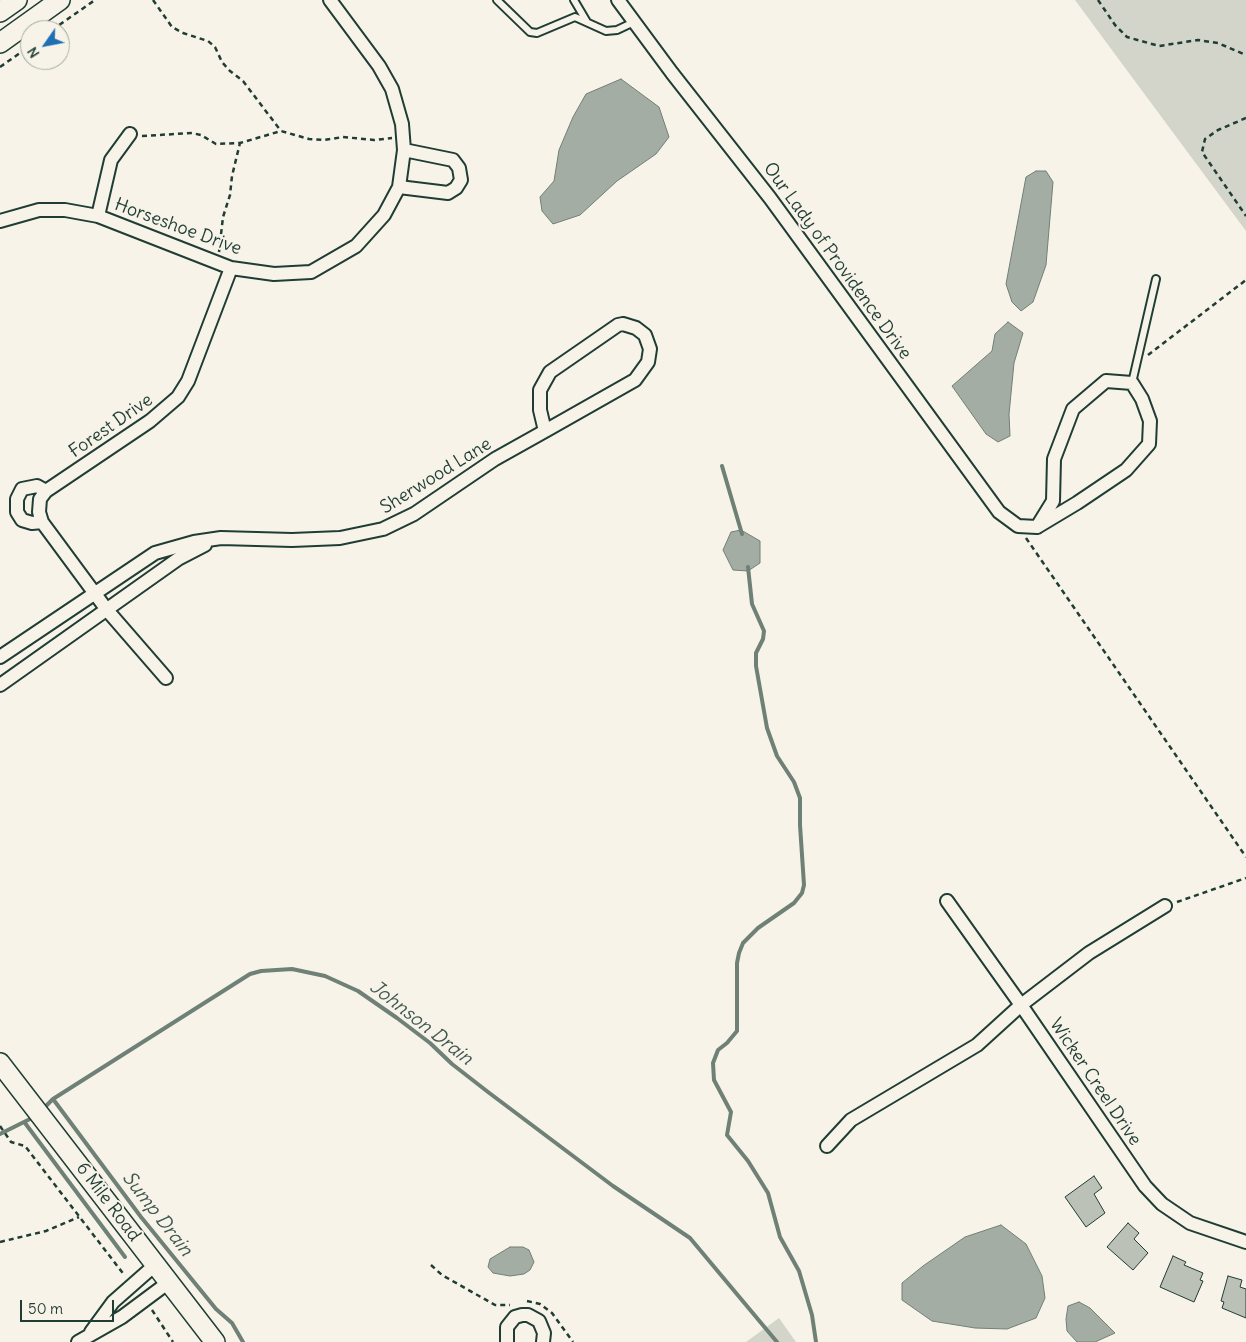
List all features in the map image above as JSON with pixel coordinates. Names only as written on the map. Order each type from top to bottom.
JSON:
[{"type":"street","points":[[0,12],[17,0]]},
{"type":"street","points":[[0,43],[60,0]]},
{"type":"street","name":"Horseshoe Drive","points":[[0,221],[39,210],[65,210],[98,216],[231,268],[274,274],[312,272],[356,246],[384,215],[399,187],[404,144],[402,124],[392,89],[379,66],[330,0]]},
{"type":"street","name":"Our Lady of Providence Drive","points":[[618,0],[770,198],[1000,512],[1018,526]]},
{"type":"street","points":[[98,216],[111,160],[130,134]]},
{"type":"street","points":[[399,187],[448,193],[456,188],[460,180],[459,168],[453,160],[404,144]]},
{"type":"street","name":"Forest Drive","points":[[46,491],[150,421],[178,397],[188,380],[231,268]]},
{"type":"street","name":"Sherwood Lane","points":[[0,657],[95,592],[155,554],[187,544],[221,538],[292,540],[340,538],[383,529],[414,514],[495,459],[545,431],[635,380],[648,362],[650,349],[645,335],[636,328],[623,324],[618,325],[550,372],[540,390],[540,410],[545,431]]},
{"type":"street","points":[[1018,526],[1037,527],[1077,503],[1126,470],[1149,444],[1150,421],[1142,399],[1132,383],[1106,381],[1073,409],[1054,459],[1054,501],[1037,527]]},
{"type":"street","points":[[42,522],[32,523],[22,520],[17,512],[17,499],[22,489],[37,486],[46,491],[40,499],[39,512],[42,522],[107,610],[166,678]]},
{"type":"street","name":"Sherwood Lane","points":[[0,685],[178,559],[221,538]]},
{"type":"street","name":"Wicker Creel Drive","points":[[947,901],[1154,1197],[1190,1223],[1246,1242]]},
{"type":"street","points":[[827,1146],[851,1120],[977,1045],[1021,1005],[1095,948],[1165,906]]},
{"type":"street","name":"6 Mile Road","points":[[0,1063],[40,1112],[215,1342]]},
{"type":"street","points":[[83,1339],[113,1302],[156,1266]]},
{"type":"street","points":[[83,1339],[122,1317],[169,1282]]},
{"type":"street","points":[[507,1342],[507,1327],[510,1321],[522,1315],[528,1315],[539,1321],[544,1333],[543,1342]]},
{"type":"lane","points":[[497,0],[530,32],[537,33],[575,17],[606,31],[617,30],[634,22]]},
{"type":"lane","points":[[574,0],[587,22]]},
{"type":"lane","points":[[1132,383],[1156,279]]},
{"type":"path","points":[[66,20],[95,0]]},
{"type":"path","points":[[153,0],[172,26],[183,33],[208,41],[215,47],[222,62],[243,81],[281,132]]},
{"type":"path","points":[[1098,0],[1115,25],[1127,37],[1159,46],[1198,40],[1218,43],[1246,55]]},
{"type":"path","points":[[0,67],[20,53]]},
{"type":"path","points":[[1246,118],[1218,130],[1205,139],[1202,152],[1246,216]]},
{"type":"path","points":[[130,134],[147,136],[201,134],[216,144],[240,143],[281,132],[308,139],[324,140],[351,137],[404,144]]},
{"type":"path","points":[[216,261],[220,249],[223,217],[230,195],[232,176],[240,143]]},
{"type":"path","points":[[1135,367],[1234,287],[1246,280]]},
{"type":"path","points":[[1018,526],[1246,857]]},
{"type":"path","points":[[1165,906],[1246,878]]},
{"type":"path","points":[[0,1126],[11,1142],[25,1146],[133,1286]]},
{"type":"path","points":[[0,1242],[46,1231],[79,1216]]},
{"type":"path","points":[[431,1265],[442,1275],[495,1305],[513,1304]]},
{"type":"path","points":[[144,1300],[173,1342]]},
{"type":"path","points":[[522,1302],[540,1304],[552,1313],[573,1342]]},
{"type":"shaded area","points":[[1075,0],[1246,0],[1246,231],[1120,61]]},
{"type":"shaded area","points":[[621,79],[659,107],[669,137],[656,154],[617,181],[580,215],[553,224],[542,211],[540,197],[554,181],[559,150],[573,117],[586,94]]},
{"type":"shaded area","points":[[1036,171],[1046,171],[1053,182],[1046,265],[1033,302],[1021,311],[1012,302],[1006,284],[1026,177]]},
{"type":"shaded area","points":[[1008,322],[1023,333],[1014,363],[1009,414],[1010,436],[998,442],[986,434],[952,386],[992,351],[995,334]]},
{"type":"shaded area","points":[[741,530],[760,541],[760,563],[748,571],[733,570],[723,550],[731,532]]},
{"type":"shaded area","points":[[1001,1225],[1026,1244],[1042,1276],[1045,1298],[1036,1318],[1007,1329],[975,1328],[932,1321],[902,1300],[902,1283],[923,1266],[965,1237]]},
{"type":"shaded area","points":[[510,1247],[523,1247],[529,1250],[534,1262],[530,1270],[524,1274],[510,1276],[493,1273],[488,1267],[490,1259]]},
{"type":"shaded area","points":[[1079,1302],[1090,1308],[1115,1333],[1095,1342],[1077,1342],[1067,1331],[1066,1319],[1068,1306]]},
{"type":"shaded area","points":[[779,1318],[796,1342],[746,1342]]},
{"type":"building","points":[[1094,1176],[1102,1188],[1094,1194],[1105,1213],[1086,1227],[1065,1197]]},
{"type":"building","points":[[1128,1223],[1139,1233],[1134,1239],[1148,1253],[1133,1270],[1107,1247]]},
{"type":"building","points":[[1173,1256],[1186,1262],[1184,1265],[1203,1273],[1200,1280],[1203,1281],[1194,1302],[1160,1287]]},
{"type":"building","points":[[1228,1276],[1242,1280],[1240,1287],[1246,1289],[1246,1318],[1222,1308],[1224,1302],[1221,1301]]},
{"type":"waterway","points":[[722,466],[742,534]]},
{"type":"waterway","points":[[748,567],[752,604],[764,631],[763,639],[756,653],[756,666],[767,728],[777,756],[794,782],[800,798],[804,885],[802,893],[794,903],[758,928],[743,943],[737,963],[737,1031],[718,1050],[713,1063],[714,1080],[731,1112],[727,1135],[748,1161],[768,1193],[780,1237],[799,1271],[812,1315],[816,1342]]},
{"type":"waterway","name":"Johnson Drain","points":[[43,1109],[53,1099],[250,974],[261,971],[292,969],[325,976],[358,991],[397,1018],[430,1043],[452,1064],[613,1186],[690,1238],[777,1342]]},
{"type":"waterway","name":"Sump Drain","points":[[53,1099],[141,1217],[216,1309],[232,1323],[243,1342]]},
{"type":"waterway","name":"Johnson Drain","points":[[0,1134],[34,1117]]},
{"type":"waterway","points":[[25,1123],[125,1257]]}]
